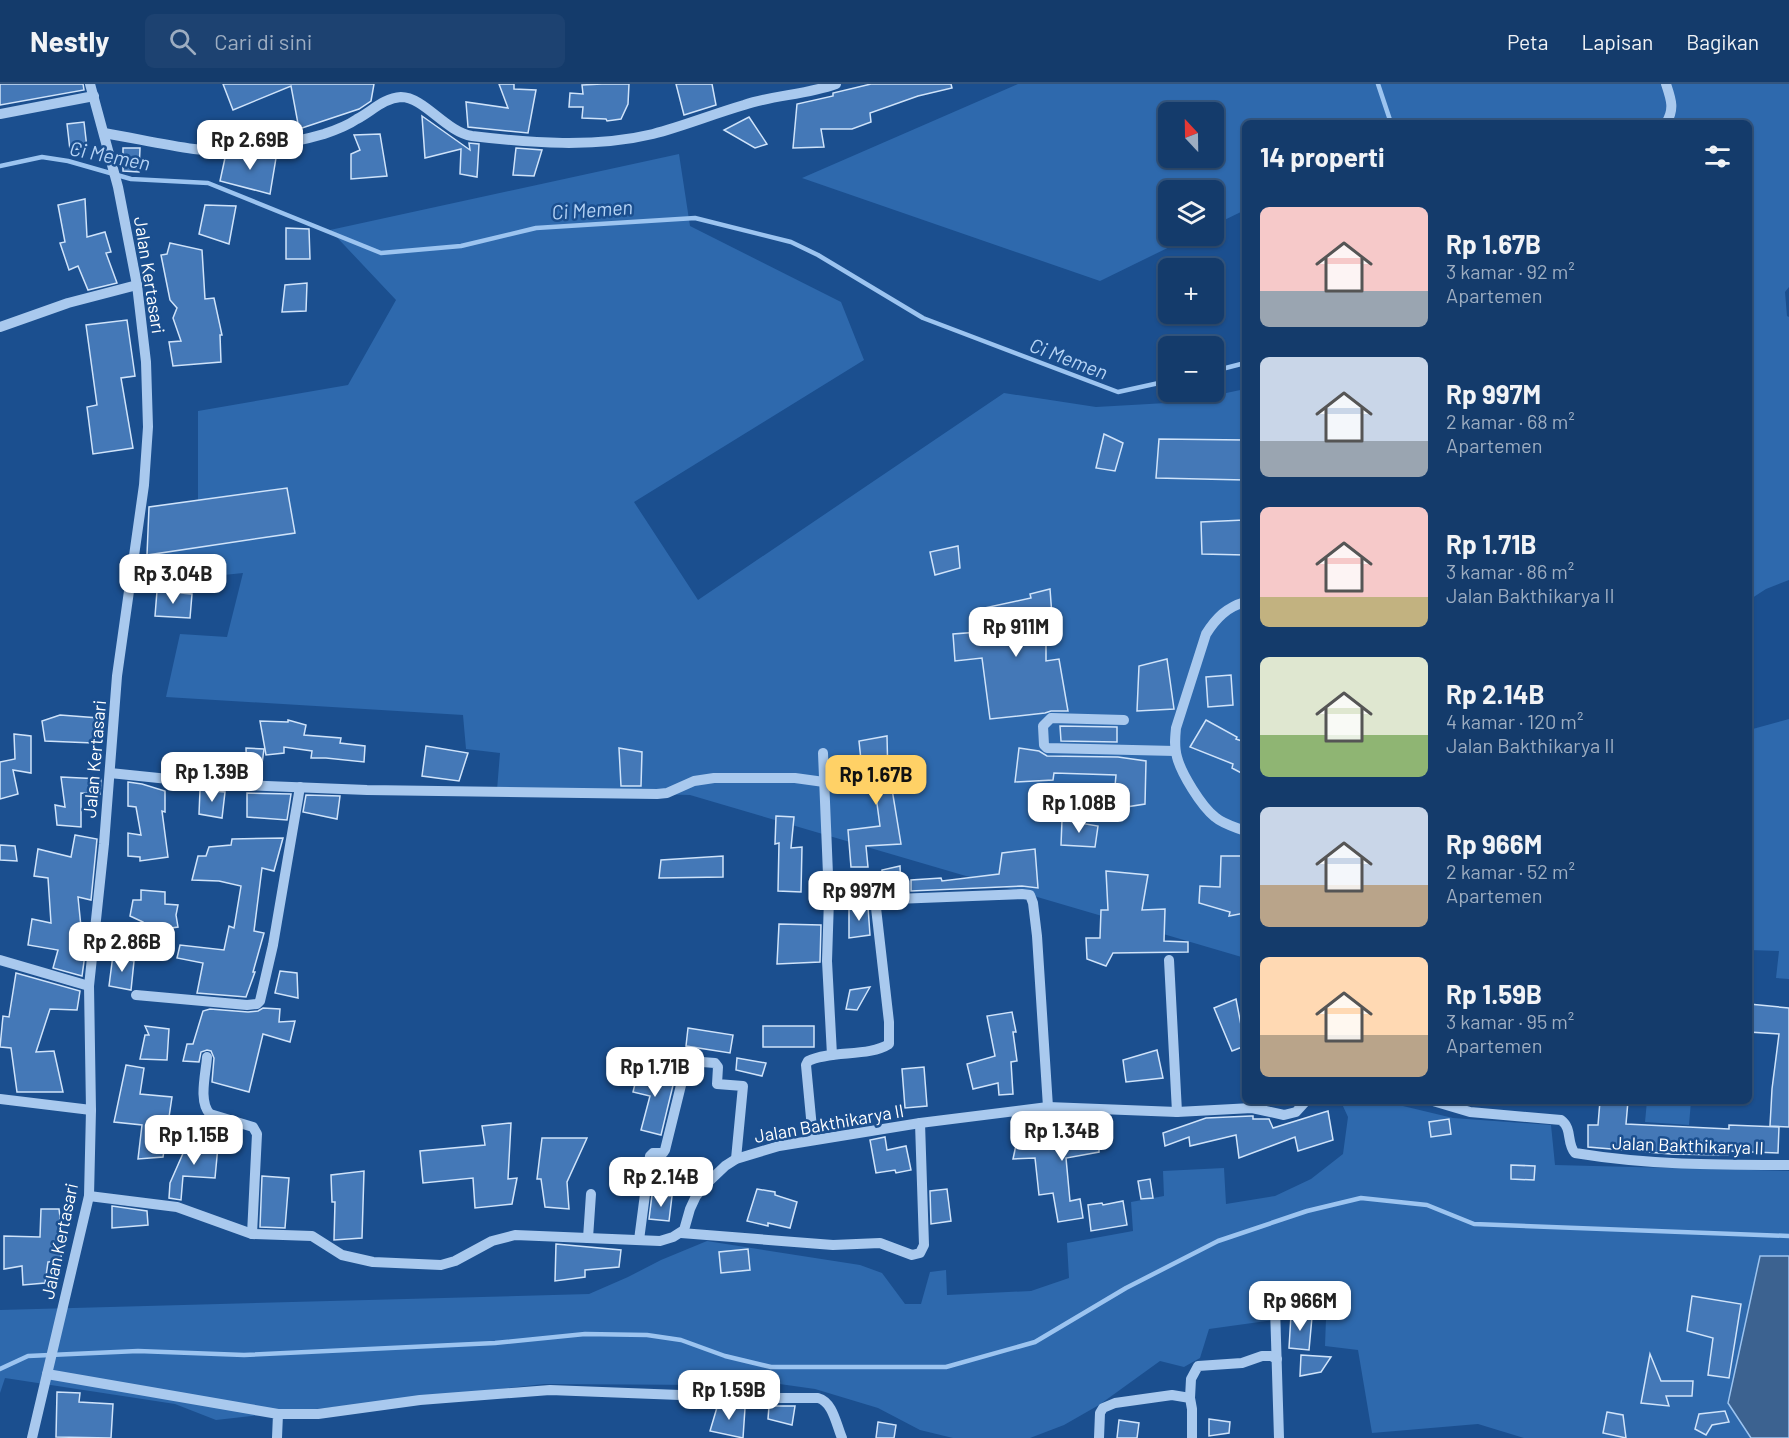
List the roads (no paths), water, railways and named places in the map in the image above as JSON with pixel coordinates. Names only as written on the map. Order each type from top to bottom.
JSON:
[{"type":"street","name":"Jalan Kertasari","points":[[32,1438],[89,1196],[91,1110],[89,986],[117,676],[142,506],[148,426],[146,362],[137,285],[118,187],[90,84]]},
{"type":"street","points":[[104,133],[195,149],[236,149],[323,134],[346,126],[385,101],[404,97],[416,102],[451,128],[469,135],[523,141],[598,141],[651,135],[700,121],[745,104],[813,92],[837,84]]},
{"type":"street","points":[[1666,84],[1673,105],[1668,120]]},
{"type":"street","points":[[0,114],[94,96]]},
{"type":"street","points":[[0,327],[68,303],[137,285]]},
{"type":"street","points":[[1242,603],[1223,613],[1214,621],[1206,634],[1176,728],[1175,751],[1185,775],[1214,817],[1242,830]]},
{"type":"street","points":[[1124,720],[1051,718],[1043,726],[1044,745],[1047,748],[1175,751]]},
{"type":"street","points":[[823,753],[829,898],[827,961],[832,1055]]},
{"type":"street","points":[[110,773],[217,784],[455,793],[657,794],[667,793],[694,781],[714,778],[795,777],[824,782]]},
{"type":"street","points":[[135,995],[247,1005],[257,1004],[260,1001],[273,945],[300,787]]},
{"type":"street","points":[[829,898],[875,899],[1025,894],[1030,896],[1037,936],[1048,1107]]},
{"type":"street","points":[[813,1139],[806,1065],[809,1060],[879,1048],[889,1044],[889,1022],[875,899]]},
{"type":"street","points":[[0,960],[89,986]]},
{"type":"street","points":[[1169,960],[1177,1112]]},
{"type":"street","points":[[207,1057],[204,1102],[206,1110],[210,1114],[253,1127],[256,1134],[252,1234]]},
{"type":"street","points":[[639,1240],[651,1154],[665,1152],[686,1065],[690,1060],[716,1063],[717,1084],[743,1086],[744,1088],[736,1159]]},
{"type":"street","points":[[0,1099],[91,1110]]},
{"type":"street","name":"Jalan Bakthikarya II","points":[[681,1233],[687,1222],[692,1203],[700,1191],[736,1159],[757,1151],[813,1139],[1048,1107],[1101,1107],[1177,1112],[1252,1108],[1284,1115],[1296,1112],[1303,1104]]},
{"type":"street","name":"Jalan Bakthikarya II","points":[[1443,1104],[1470,1112],[1561,1120],[1568,1126],[1570,1148],[1575,1153],[1628,1161],[1680,1165],[1789,1165]]},
{"type":"street","points":[[89,1196],[177,1207],[252,1234],[312,1236],[342,1255],[362,1261],[441,1265],[507,1236],[664,1241],[681,1233],[833,1245],[880,1243],[898,1251],[916,1255],[923,1250],[924,1245],[920,1123]]},
{"type":"street","points":[[646,1186],[700,1191]]},
{"type":"street","points":[[588,1238],[591,1194]]},
{"type":"street","points":[[1275,1307],[1279,1438]]},
{"type":"street","points":[[1192,1438],[1191,1379],[1198,1366],[1242,1363],[1262,1356],[1277,1359]]},
{"type":"street","points":[[47,1374],[278,1414],[318,1414],[420,1400],[550,1390],[818,1398],[825,1400],[829,1405],[842,1438]]},
{"type":"street","points":[[1099,1438],[1100,1413],[1103,1408],[1115,1403],[1172,1395],[1190,1398]]},
{"type":"street","points":[[277,1438],[278,1414]]},
{"type":"waterway","name":"Ci Memen","points":[[1378,84],[1390,120]]},
{"type":"waterway","name":"Ci Memen","points":[[0,166],[42,157],[68,161],[131,179],[208,183],[381,253],[461,246],[536,228],[695,218],[791,242],[818,255],[923,318],[1118,392],[1158,383]]},
{"type":"waterway","name":"Ci Memen","points":[[1224,368],[1242,364]]},
{"type":"waterway","points":[[0,1369],[28,1356],[138,1351],[244,1355],[495,1343],[585,1334],[647,1335],[681,1340],[725,1356],[771,1367],[946,1367],[1035,1342],[1126,1288],[1218,1241],[1307,1211],[1361,1198],[1427,1205],[1474,1224],[1789,1236]]}]
